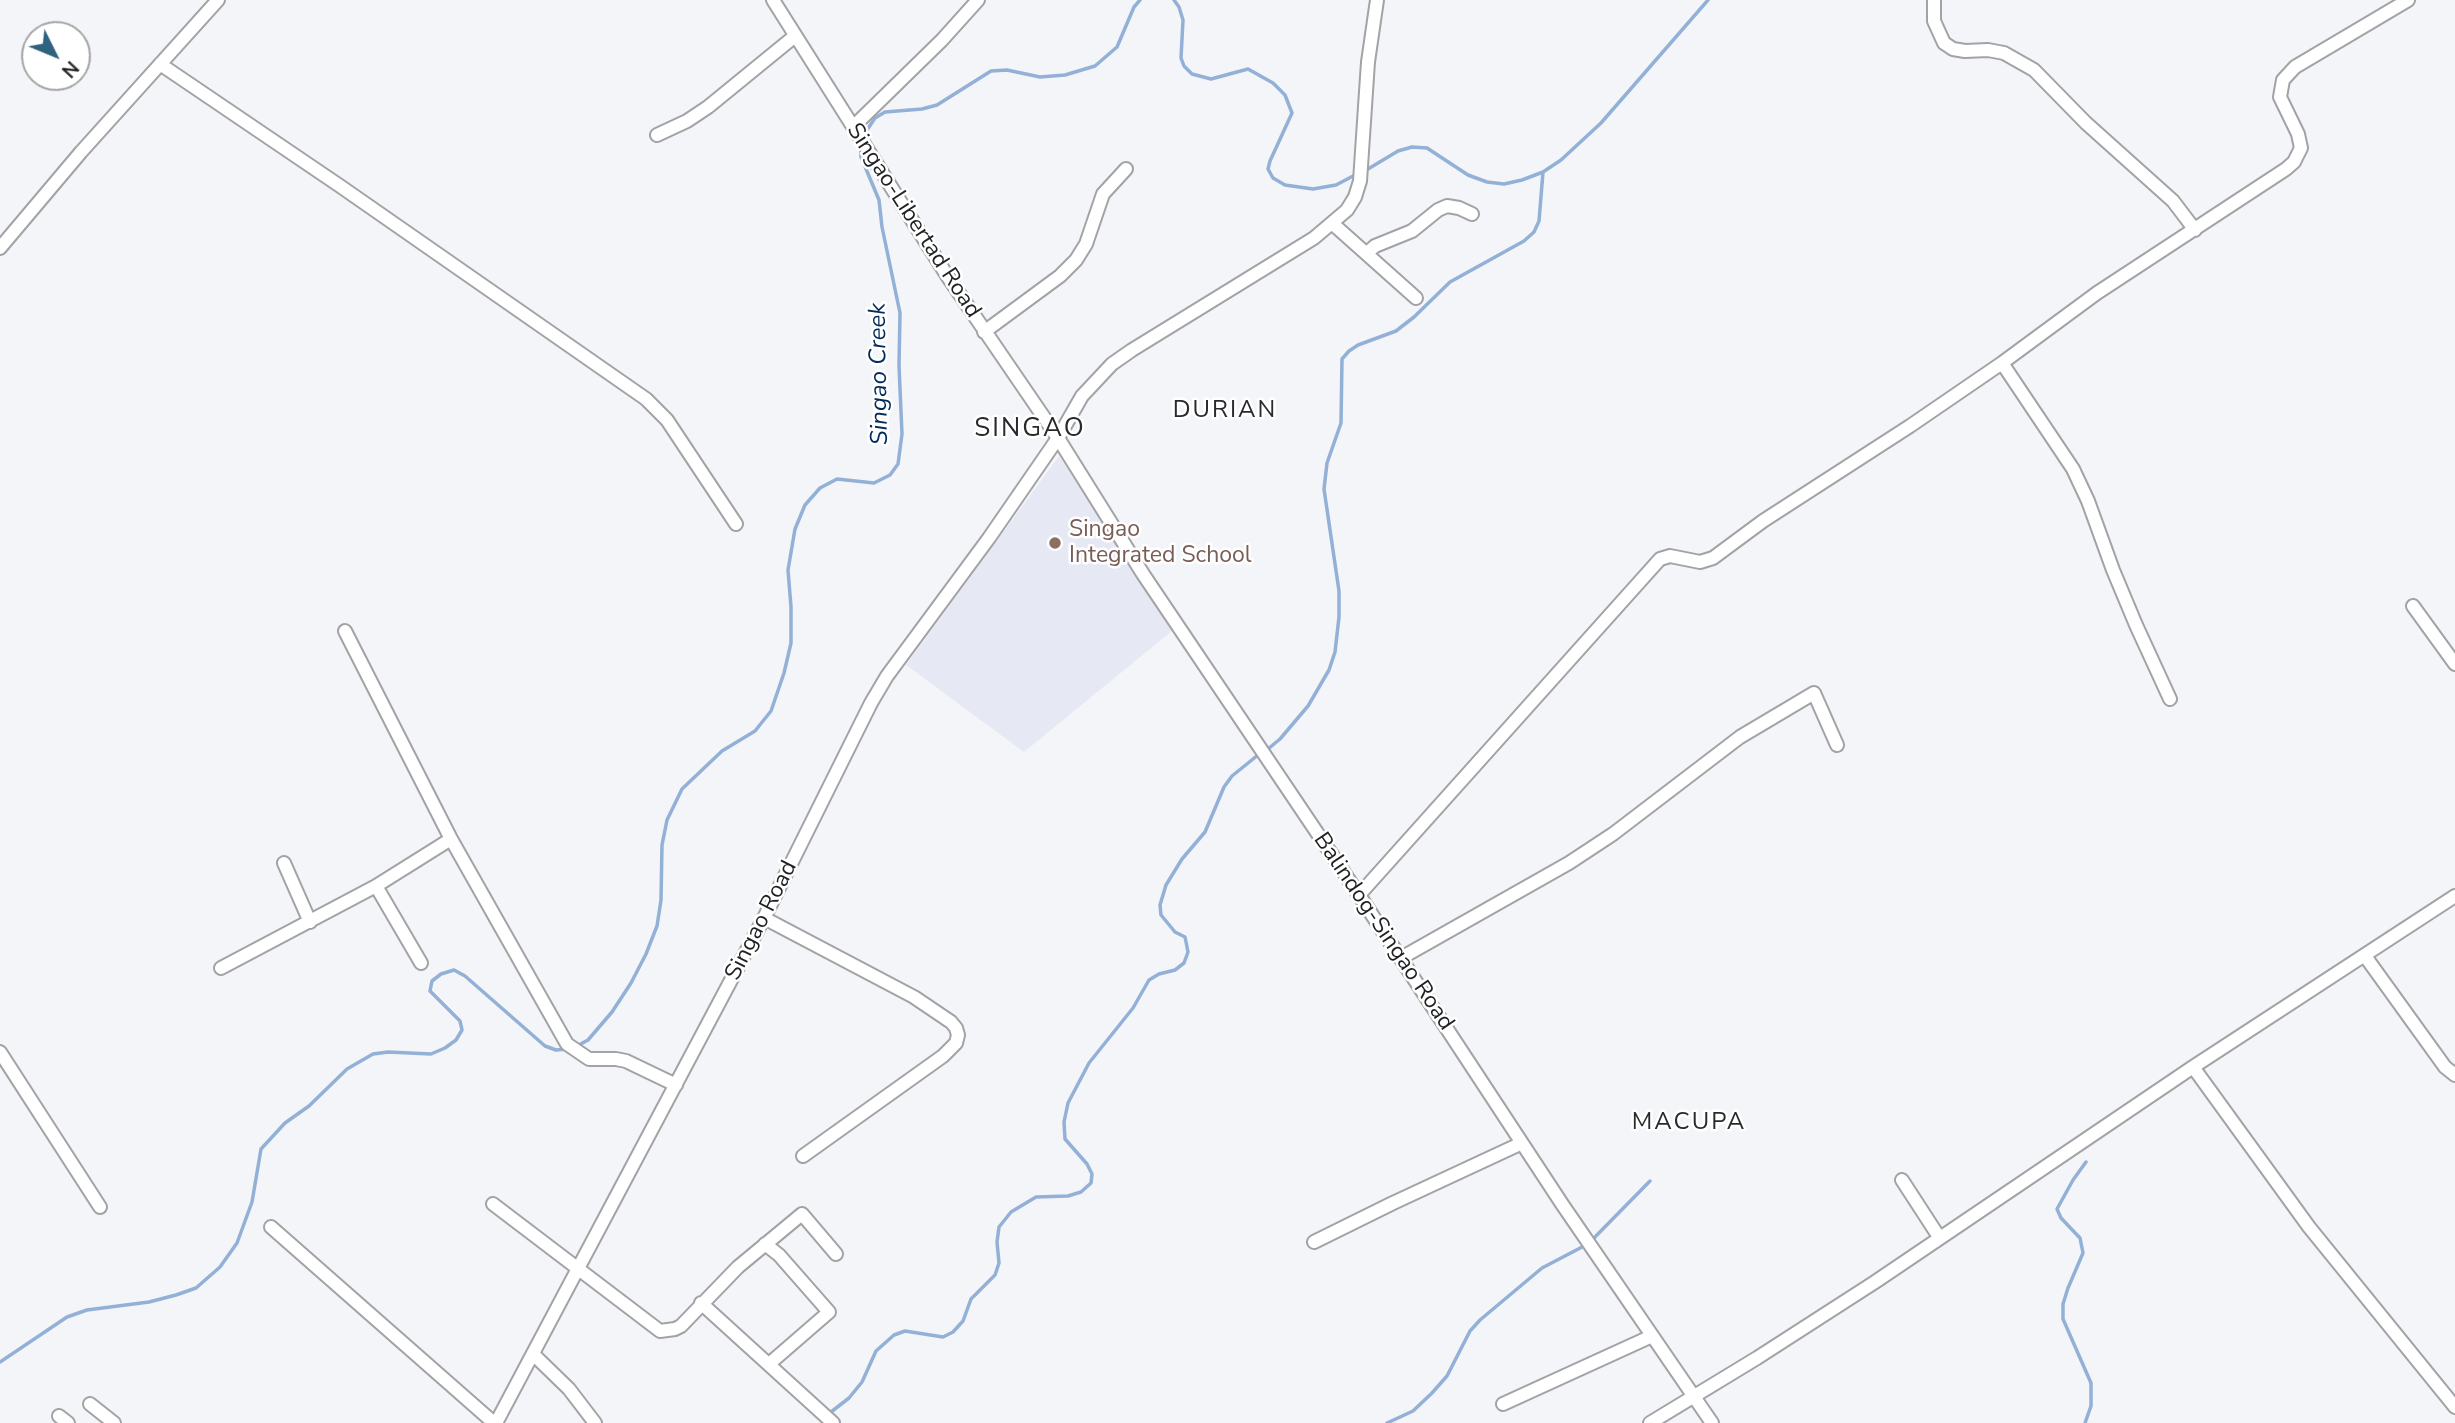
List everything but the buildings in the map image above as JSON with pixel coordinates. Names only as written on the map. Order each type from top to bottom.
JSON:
[{"type":"street","points":[[0,248],[218,0]]},
{"type":"street","name":"Singao-Libertad Road","points":[[774,0],[984,332],[1058,438]]},
{"type":"street","points":[[853,127],[942,40],[978,0]]},
{"type":"street","name":"Singao Road","points":[[495,1423],[764,918],[876,694],[1058,438],[1082,396],[1112,364],[1281,260],[1333,224],[1347,210],[1360,181],[1368,62],[1377,0]]},
{"type":"street","points":[[1934,0],[1934,21],[1944,43],[1965,51],[1988,50],[2004,54],[2034,70],[2086,123],[2173,201],[2195,230]]},
{"type":"street","points":[[1359,895],[1660,559],[1670,556],[1700,562],[1713,558],[1763,521],[2002,363],[2098,293],[2287,169],[2299,155],[2301,141],[2280,97],[2280,87],[2288,74],[2295,67],[2408,0]]},
{"type":"street","points":[[657,135],[687,121],[708,107],[795,36]]},
{"type":"street","points":[[160,64],[646,399],[667,420],[736,524]]},
{"type":"street","points":[[984,332],[1060,276],[1076,260],[1086,244],[1103,194],[1126,169]]},
{"type":"street","points":[[1367,253],[1375,246],[1412,231],[1447,206],[1472,214]]},
{"type":"street","points":[[1333,224],[1416,298]]},
{"type":"street","points":[[2002,363],[2073,469],[2136,625],[2171,699]]},
{"type":"street","name":"Balindog-Singao Road","points":[[1058,438],[1143,573],[1522,1143],[1712,1423]]},
{"type":"street","points":[[2413,606],[2455,664]]},
{"type":"street","points":[[345,631],[451,839],[567,1044],[589,1059],[626,1061],[676,1085]]},
{"type":"street","points":[[1401,958],[1569,863],[1613,834],[1740,737],[1814,693],[1837,744]]},
{"type":"street","points":[[221,968],[376,886],[451,839]]},
{"type":"street","points":[[284,863],[310,922]]},
{"type":"street","points":[[376,886],[421,963]]},
{"type":"street","points":[[1650,1423],[1875,1282],[2193,1067],[2455,896]]},
{"type":"street","points":[[764,918],[914,998],[956,1028],[956,1043],[943,1056],[803,1156]]},
{"type":"street","points":[[2365,956],[2445,1067],[2455,1075]]},
{"type":"street","points":[[0,1052],[100,1208]]},
{"type":"street","points":[[2193,1067],[2309,1227],[2455,1407]]},
{"type":"street","points":[[1314,1242],[1522,1143]]},
{"type":"street","points":[[1902,1181],[1938,1237]]},
{"type":"street","points":[[493,1204],[580,1267],[660,1331],[681,1326],[701,1303],[802,1214],[836,1254]]},
{"type":"street","points":[[271,1227],[495,1423]]},
{"type":"street","points":[[765,1244],[779,1255],[829,1312],[769,1364]]},
{"type":"street","points":[[701,1303],[833,1423]]},
{"type":"street","points":[[1503,1405],[1652,1336]]},
{"type":"street","points":[[533,1354],[569,1389],[595,1423]]},
{"type":"street","points":[[90,1404],[114,1423]]},
{"type":"shaded area","name":"Singao Integrated School","points":[[1059,456],[1173,630],[1024,752],[906,665]]},
{"type":"waterway","name":"Singao Creek","points":[[865,133],[875,118],[885,112],[937,105],[991,71],[1007,70],[1040,77],[1065,75],[1095,66],[1117,47],[1134,7],[1140,0]]},
{"type":"waterway","name":"Singao Creek","points":[[1174,0],[1183,20],[1181,58],[1192,74],[1211,79],[1248,69],[1273,83],[1285,95],[1292,113],[1270,161],[1268,169],[1273,178],[1285,185],[1313,189],[1336,185],[1355,175]]},
{"type":"waterway","name":"Singao Creek","points":[[1368,169],[1398,151],[1412,147],[1427,148],[1468,175],[1487,182],[1504,184],[1543,172],[1561,160],[1601,123],[1708,0]]},
{"type":"waterway","name":"Singao Creek","points":[[577,1046],[588,1040],[612,1012],[646,954],[657,926],[661,900],[662,845],[667,820],[682,789],[722,751],[755,731],[771,711],[791,643],[788,570],[795,529],[805,505],[820,488],[837,479],[874,483],[890,475],[898,464],[902,434],[900,313],[879,200],[861,157],[861,149]]},
{"type":"waterway","points":[[1268,749],[1308,706],[1329,670],[1335,652],[1339,591],[1324,489],[1327,463],[1341,423],[1342,359],[1358,345],[1396,331],[1450,282],[1524,241],[1534,232],[1539,221],[1543,172]]},
{"type":"waterway","points":[[831,1412],[849,1398],[862,1382],[876,1351],[894,1335],[905,1331],[943,1337],[953,1332],[963,1321],[971,1299],[995,1275],[999,1263],[999,1227],[1011,1212],[1036,1197],[1068,1196],[1081,1192],[1091,1183],[1092,1174],[1087,1164],[1065,1139],[1064,1122],[1068,1103],[1089,1063],[1133,1008],[1149,980],[1175,970],[1184,963],[1188,952],[1185,937],[1175,932],[1161,915],[1160,905],[1166,885],[1182,859],[1205,832],[1224,787],[1232,776],[1258,755]]},
{"type":"waterway","name":"Singao Creek","points":[[0,1362],[67,1317],[87,1310],[149,1302],[176,1295],[196,1288],[220,1267],[237,1243],[252,1202],[261,1149],[285,1123],[309,1106],[347,1069],[373,1054],[431,1054],[456,1040],[462,1030],[460,1021],[430,991],[432,981],[441,974],[454,970],[465,976],[545,1046],[556,1050],[567,1049]]},
{"type":"waterway","points":[[2085,1423],[2091,1406],[2091,1383],[2063,1319],[2063,1304],[2083,1253],[2080,1238],[2061,1218],[2057,1209],[2086,1162]]},
{"type":"waterway","points":[[1592,1240],[1650,1181]]},
{"type":"waterway","points":[[1387,1423],[1413,1411],[1432,1393],[1447,1376],[1470,1331],[1480,1320],[1542,1268],[1584,1246]]},
{"type":"place","name":"Singao Integrated School","points":[[1055,543]]},
{"type":"district","name":"DURIAN","points":[[1225,411]]},
{"type":"district","name":"SINGAO","points":[[1030,430]]},
{"type":"district","name":"MACUPA","points":[[1689,1123]]}]
